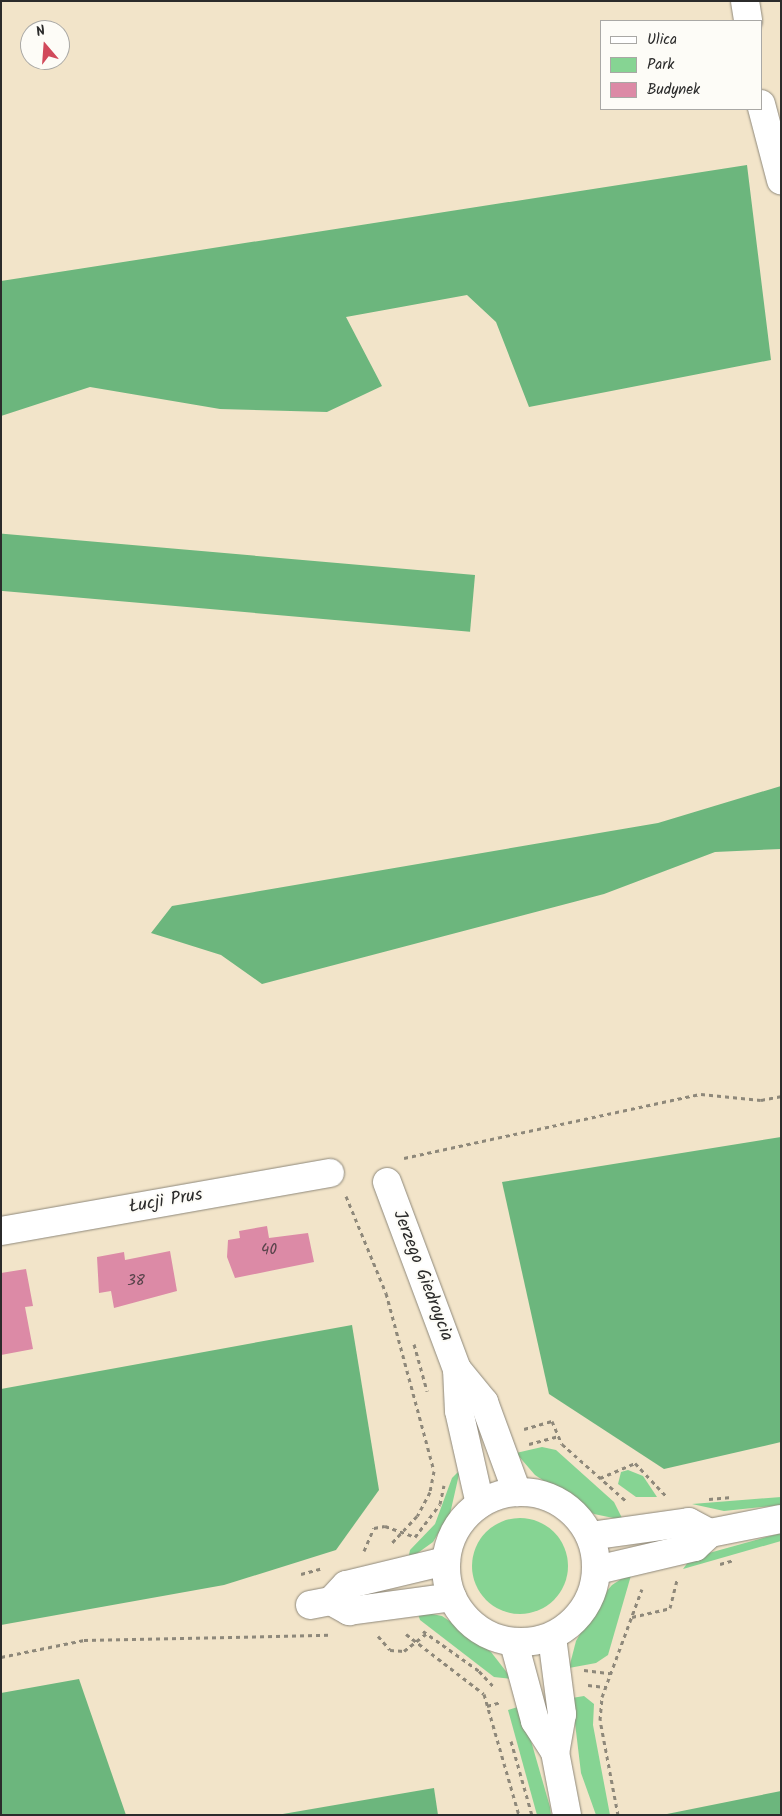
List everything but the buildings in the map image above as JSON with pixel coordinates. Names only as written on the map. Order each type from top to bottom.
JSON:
[{"type":"street","points":[[745,1],[748,20]]},
{"type":"street","points":[[762,108],[780,171]]},
{"type":"street","name":"Jerzego Giedroycia","points":[[392,1171],[457,1369],[459,1411],[480,1504]]},
{"type":"street","name":"Łucji Prus","points":[[1,1231],[337,1182]]},
{"type":"street","name":"Jerzego Giedroycia","points":[[457,1369],[484,1402],[517,1492]]},
{"type":"street","points":[[517,1492],[561,1503],[590,1536],[597,1570],[584,1610],[552,1637],[514,1643],[477,1629],[452,1597],[446,1561],[463,1519],[480,1504],[517,1492]]},
{"type":"street","points":[[590,1536],[781,1519]]},
{"type":"street","points":[[597,1570],[694,1547],[699,1527]]},
{"type":"street","points":[[446,1561],[346,1585],[320,1603],[349,1610],[452,1597]]},
{"type":"street","points":[[552,1637],[562,1714],[555,1752],[567,1815]]},
{"type":"street","points":[[514,1643],[535,1721],[555,1752]]},
{"type":"path","points":[[392,1171],[701,1094],[761,1100],[781,1096]]},
{"type":"path","points":[[337,1182],[386,1293],[434,1471],[430,1492],[402,1532],[384,1552]]},
{"type":"path","points":[[412,1334],[429,1398]]},
{"type":"path","points":[[516,1432],[552,1421],[558,1436],[631,1506]]},
{"type":"path","points":[[522,1446],[558,1436]]},
{"type":"path","points":[[600,1478],[634,1463],[699,1527]]},
{"type":"path","points":[[409,1543],[440,1504],[446,1478]]},
{"type":"path","points":[[358,1582],[368,1534],[385,1526],[415,1537]]},
{"type":"path","points":[[632,1618],[670,1608],[679,1551]]},
{"type":"path","points":[[618,1815],[600,1720],[602,1697],[645,1578]]},
{"type":"path","points":[[420,1628],[488,1679],[501,1708]]},
{"type":"path","points":[[404,1632],[484,1694],[519,1815]]},
{"type":"path","points":[[1,1657],[84,1640],[313,1636]]},
{"type":"path","points":[[577,1671],[594,1668],[610,1673]]},
{"type":"path","points":[[508,1731],[532,1815]]},
{"type":"green space","points":[[747,165],[771,360],[529,407],[496,322],[467,295],[346,317],[382,386],[327,412],[220,409],[90,387],[1,416],[1,281]]},
{"type":"green space","points":[[1,534],[475,575],[470,632],[1,591]]},
{"type":"green space","points":[[781,786],[781,849],[715,852],[604,894],[262,984],[221,955],[151,933],[172,906],[658,823]]},
{"type":"green space","points":[[781,1137],[781,1442],[664,1469],[549,1394],[502,1182]]},
{"type":"green space","points":[[352,1325],[379,1490],[336,1550],[224,1585],[1,1625],[1,1389]]},
{"type":"green space","points":[[542,1447],[556,1450],[614,1502],[623,1520],[594,1514],[535,1475],[516,1453]]},
{"type":"green space","points":[[460,1470],[450,1514],[433,1542],[408,1560],[410,1550],[435,1524],[452,1478]]},
{"type":"green space","points":[[628,1470],[643,1476],[657,1497],[636,1497],[618,1484],[621,1472]]},
{"type":"green space","points":[[781,1497],[781,1505],[724,1511],[692,1504]]},
{"type":"green space","points":[[520,1518],[538,1521],[554,1532],[565,1548],[568,1566],[565,1584],[554,1600],[538,1611],[520,1614],[502,1611],[486,1600],[475,1584],[472,1566],[475,1548],[486,1532],[502,1521]]},
{"type":"green space","points":[[781,1533],[781,1541],[683,1569],[691,1558]]},
{"type":"green space","points":[[632,1572],[608,1655],[596,1663],[569,1668],[576,1641],[601,1598],[612,1585]]},
{"type":"green space","points":[[417,1611],[442,1616],[457,1626],[491,1652],[512,1679],[494,1677],[420,1620]]},
{"type":"green space","points":[[79,1679],[126,1815],[1,1815],[1,1693]]},
{"type":"green space","points":[[584,1696],[594,1704],[593,1725],[610,1815],[596,1815],[581,1773],[572,1698]]},
{"type":"green space","points":[[521,1706],[551,1815],[537,1815],[508,1710]]},
{"type":"green space","points":[[434,1788],[438,1815],[277,1815]]},
{"type":"green space","points":[[781,1791],[781,1815],[662,1815]]}]
